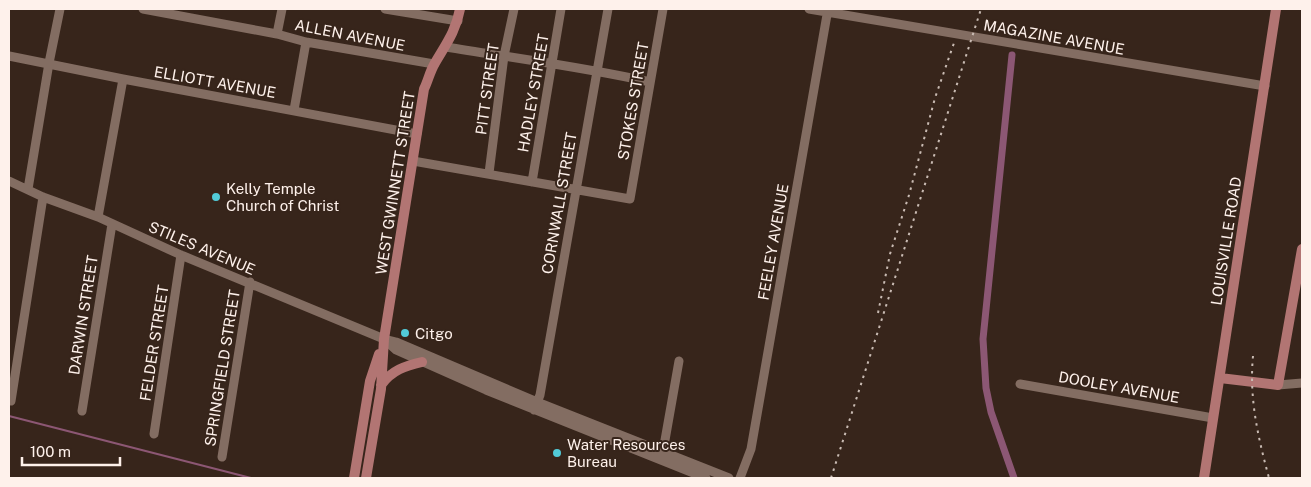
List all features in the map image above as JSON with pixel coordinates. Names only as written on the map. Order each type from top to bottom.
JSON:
[{"type":"main road","name":"WEST GWINNETT STREET","points":[[366,478],[381,386],[384,339],[424,89],[434,64],[446,46],[458,21],[460,9]]},
{"type":"main road","name":"LOUISVILLE ROAD","points":[[1204,478],[1276,9]]},
{"type":"main road","points":[[1220,378],[1278,385],[1302,249]]},
{"type":"main road","name":"WEST GWINNETT STREET","points":[[354,478],[370,382],[384,339]]},
{"type":"main road","points":[[381,386],[389,375],[403,367],[422,362]]},
{"type":"street","points":[[28,189],[60,9]]},
{"type":"street","name":"ALLEN AVENUE","points":[[143,9],[277,34],[306,42],[434,64]]},
{"type":"street","points":[[277,34],[282,9]]},
{"type":"street","points":[[385,9],[458,21]]},
{"type":"street","name":"PITT STREET","points":[[489,173],[504,56],[514,9]]},
{"type":"street","name":"HADLEY STREET","points":[[532,182],[561,9]]},
{"type":"street","name":"CORNWALL STREET","points":[[536,406],[608,9]]},
{"type":"street","name":"STOKES STREET","points":[[575,188],[630,198],[662,9]]},
{"type":"street","name":"MAGAZINE AVENUE","points":[[809,9],[1265,86]]},
{"type":"street","name":"FEELEY AVENUE","points":[[740,478],[751,449],[827,11]]},
{"type":"street","points":[[294,110],[306,42]]},
{"type":"street","points":[[446,46],[552,65],[597,70],[650,82]]},
{"type":"street","name":"ELLIOTT AVENUE","points":[[9,56],[417,134]]},
{"type":"street","points":[[98,217],[123,79]]},
{"type":"street","points":[[413,161],[575,188]]},
{"type":"street","name":"STILES AVENUE","points":[[9,181],[43,197],[98,217],[181,255],[384,339],[396,342],[536,406]]},
{"type":"street","points":[[11,401],[43,197]]},
{"type":"street","name":"DARWIN STREET","points":[[82,411],[112,224]]},
{"type":"street","name":"FELDER STREET","points":[[154,434],[181,255]]},
{"type":"street","name":"SPRINGFIELD STREET","points":[[222,457],[250,282]]},
{"type":"street","name":"STILES AVENUE","points":[[384,339],[396,350],[422,362],[662,457],[706,478]]},
{"type":"street","points":[[662,457],[679,362]]},
{"type":"street","points":[[1278,385],[1302,383]]},
{"type":"street","name":"DOOLEY AVENUE","points":[[1020,384],[1213,418]]},
{"type":"street","name":"STILES AVENUE","points":[[662,457],[729,478]]},
{"type":"waterway","points":[[1012,55],[983,339],[986,388],[991,412],[1014,478]]},
{"type":"waterway","points":[[9,416],[251,478]]},
{"type":"railway","points":[[831,478],[981,9]]},
{"type":"railway","points":[[878,313],[890,254],[909,195],[935,98],[955,40]]},
{"type":"railway","points":[[1253,356],[1253,403],[1261,448],[1269,478]]},
{"type":"place","name":"Kelly Temple Church of Christ","points":[[216,197]]},
{"type":"place","name":"Citgo","points":[[405,333]]},
{"type":"place","name":"Water Resources Bureau","points":[[557,453]]}]
